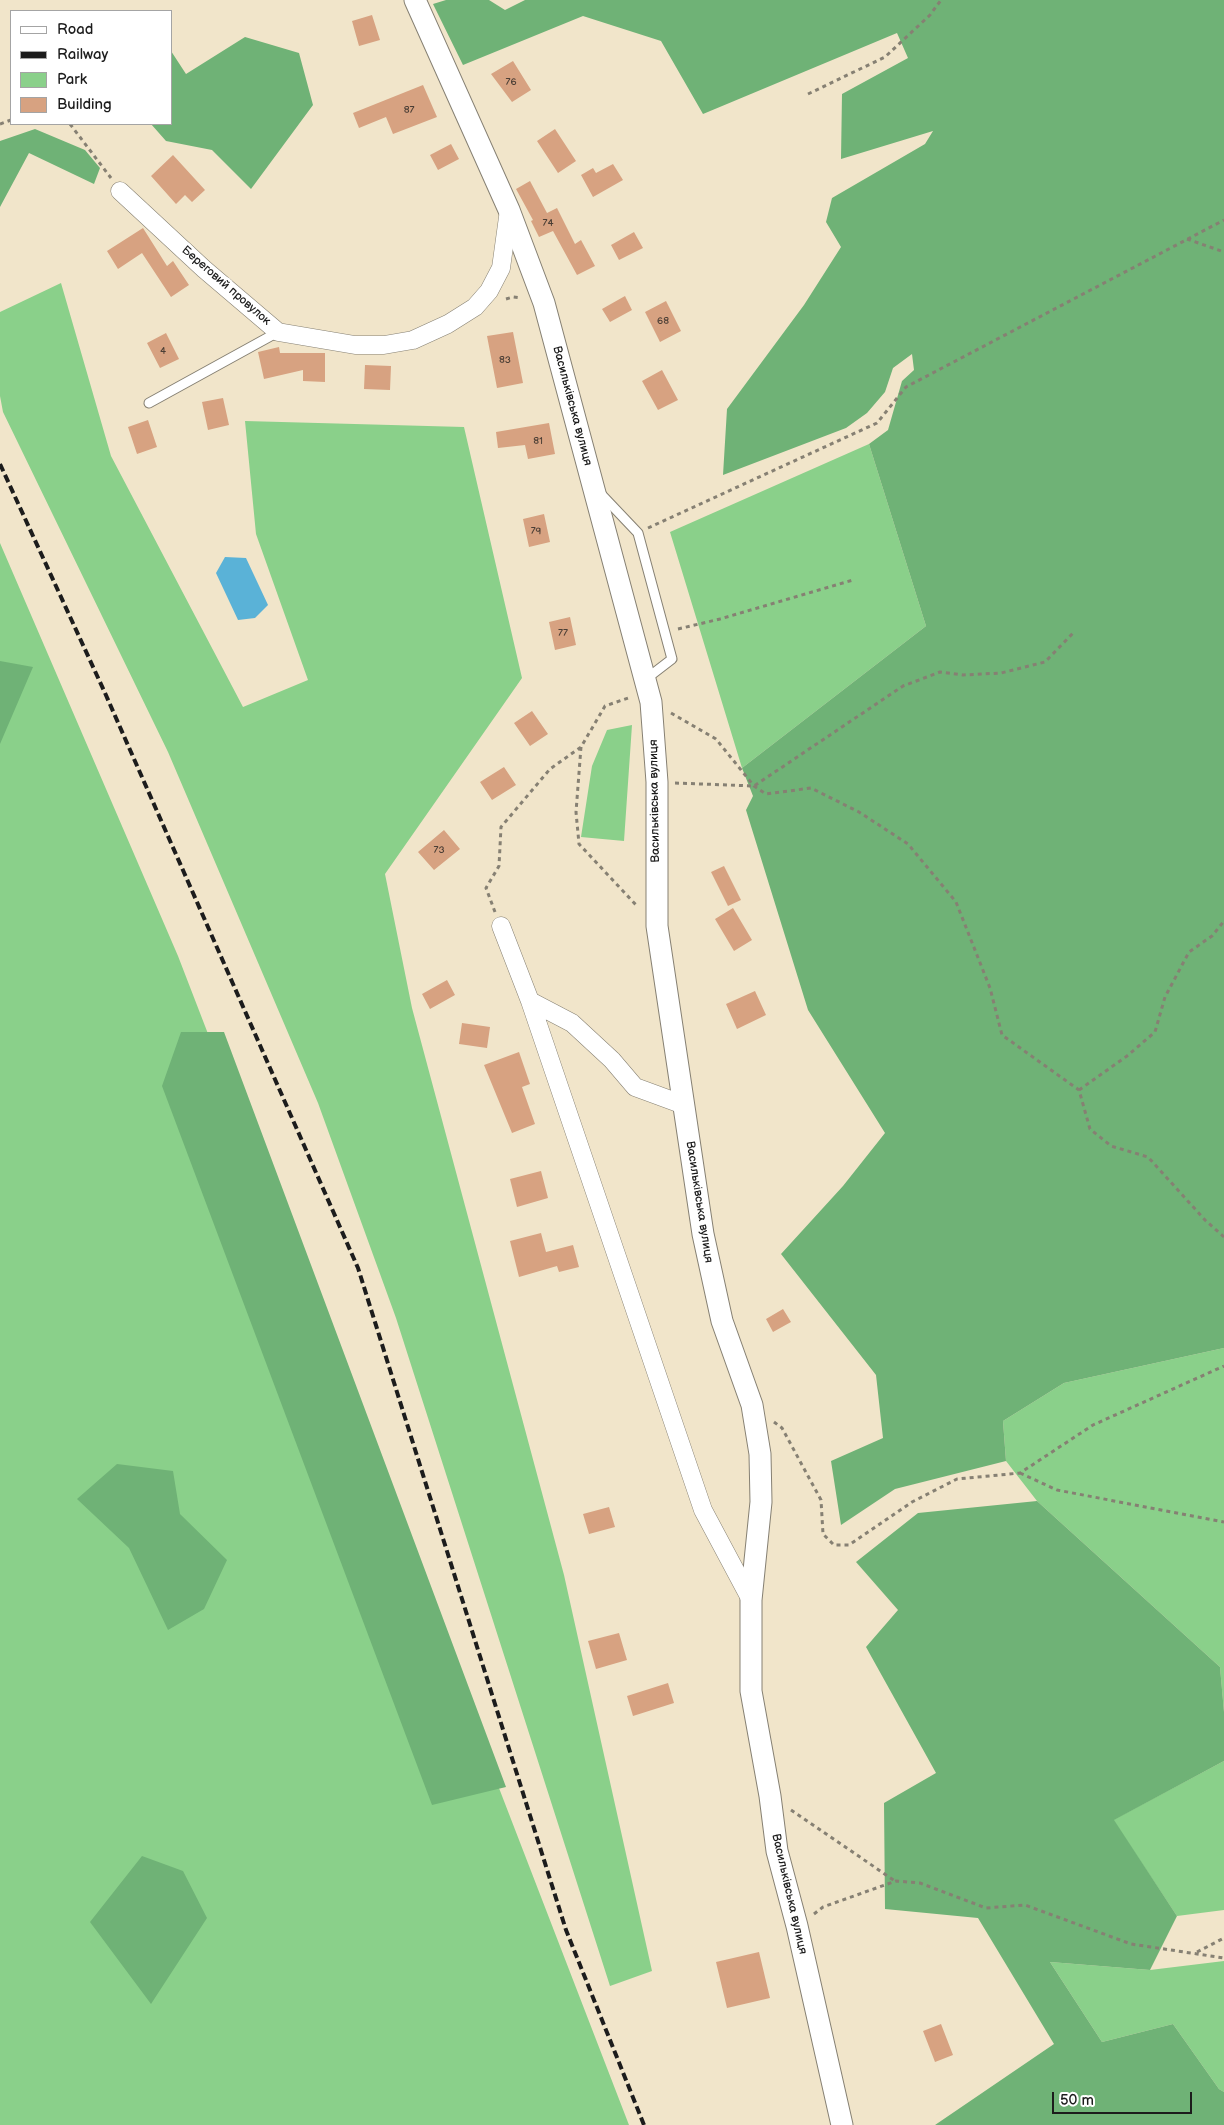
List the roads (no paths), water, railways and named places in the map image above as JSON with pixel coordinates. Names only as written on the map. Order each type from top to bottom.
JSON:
[{"type":"street","name":"Васильківська вулиця","points":[[415,0],[509,210],[544,303],[649,691],[657,782],[657,926],[703,1234],[722,1321],[752,1405],[760,1454],[761,1502],[751,1600],[751,1691],[770,1796],[777,1851],[797,1926],[842,2125]]},
{"type":"street","name":"Береговий провулок","points":[[120,191],[204,270],[278,332],[355,345],[384,345],[413,340],[448,324],[475,307],[489,291],[500,268],[509,210]]},
{"type":"street","name":"Васильківська вулиця","points":[[501,926],[530,1001],[703,1510],[751,1600]]},
{"type":"street","points":[[530,1001],[572,1023],[612,1060],[635,1087],[684,1105]]},
{"type":"lane","points":[[149,402],[278,332]]},
{"type":"lane","points":[[595,487],[638,533],[665,632],[672,659],[649,691]]},
{"type":"water","points":[[225,557],[246,558],[268,605],[255,618],[238,620],[216,573]]},
{"type":"railway","points":[[0,464],[105,693],[358,1268],[566,1930],[644,2125]]}]
